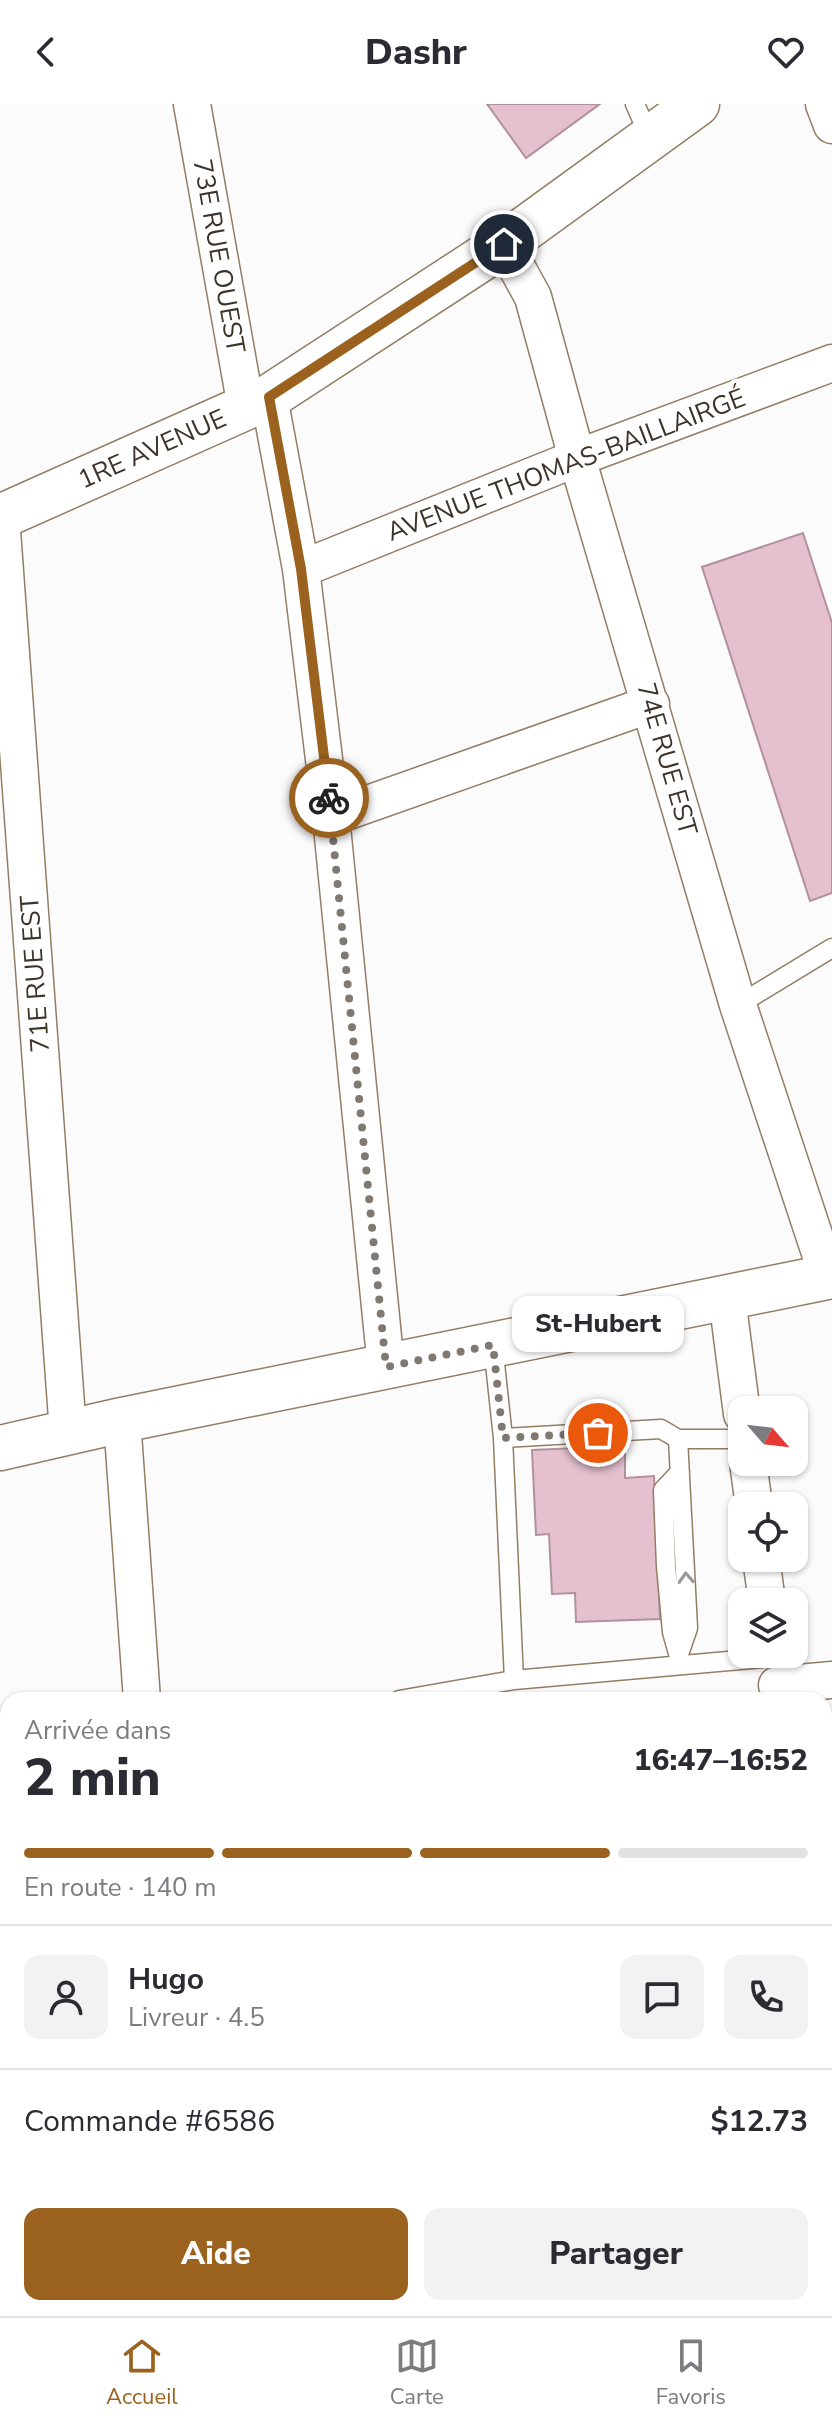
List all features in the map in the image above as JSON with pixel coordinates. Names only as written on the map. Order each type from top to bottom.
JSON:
[{"type":"main road","name":"1RE AVENUE","points":[[1,517],[258,402],[504,244],[642,121],[697,104]]},
{"type":"main road","points":[[0,1448],[122,1420],[830,1276]]},
{"type":"main road","points":[[0,1436],[68,1432]]},
{"type":"street","name":"73E RUE OUEST","points":[[192,104],[258,402],[301,569],[331,817],[386,1367]]},
{"type":"street","points":[[824,104],[832,125]]},
{"type":"street","name":"74E RUE EST","points":[[504,244],[533,297],[577,458],[738,1005],[830,1276]]},
{"type":"street","name":"AVENUE THOMAS-BAILLAIRGÉ","points":[[301,569],[577,458],[832,363]]},
{"type":"street","name":"71E RUE EST","points":[[1,517],[68,1432]]},
{"type":"street","points":[[331,817],[651,704]]},
{"type":"street","points":[[727,1298],[740,1396]]},
{"type":"street","points":[[122,1420],[141,1692]]},
{"type":"street","points":[[776,1674],[832,1680]]},
{"type":"lane","points":[[738,1005],[832,948]]},
{"type":"lane","points":[[493,1345],[503,1438],[514,1680]]},
{"type":"lane","points":[[503,1438],[661,1429],[678,1439],[728,1439]]},
{"type":"lane","points":[[678,1439],[680,1472],[663,1490],[669,1605],[679,1660]]},
{"type":"lane","points":[[445,1692],[514,1680],[679,1660],[776,1674]]},
{"type":"building","points":[[487,104],[600,104],[526,158]]},
{"type":"building","points":[[803,533],[832,623],[832,893],[810,901],[702,567]]},
{"type":"building","points":[[625,1446],[625,1478],[654,1476],[660,1619],[576,1622],[575,1593],[552,1594],[549,1534],[536,1535],[532,1450]]},
{"type":"way so far","points":[[329,798],[386,1367],[493,1345],[503,1438],[598,1433]]},
{"type":"place","name":"St-Hubert","points":[[598,1433]]},
{"type":"route","points":[[329,798],[301,569],[269,397],[504,244]]}]
